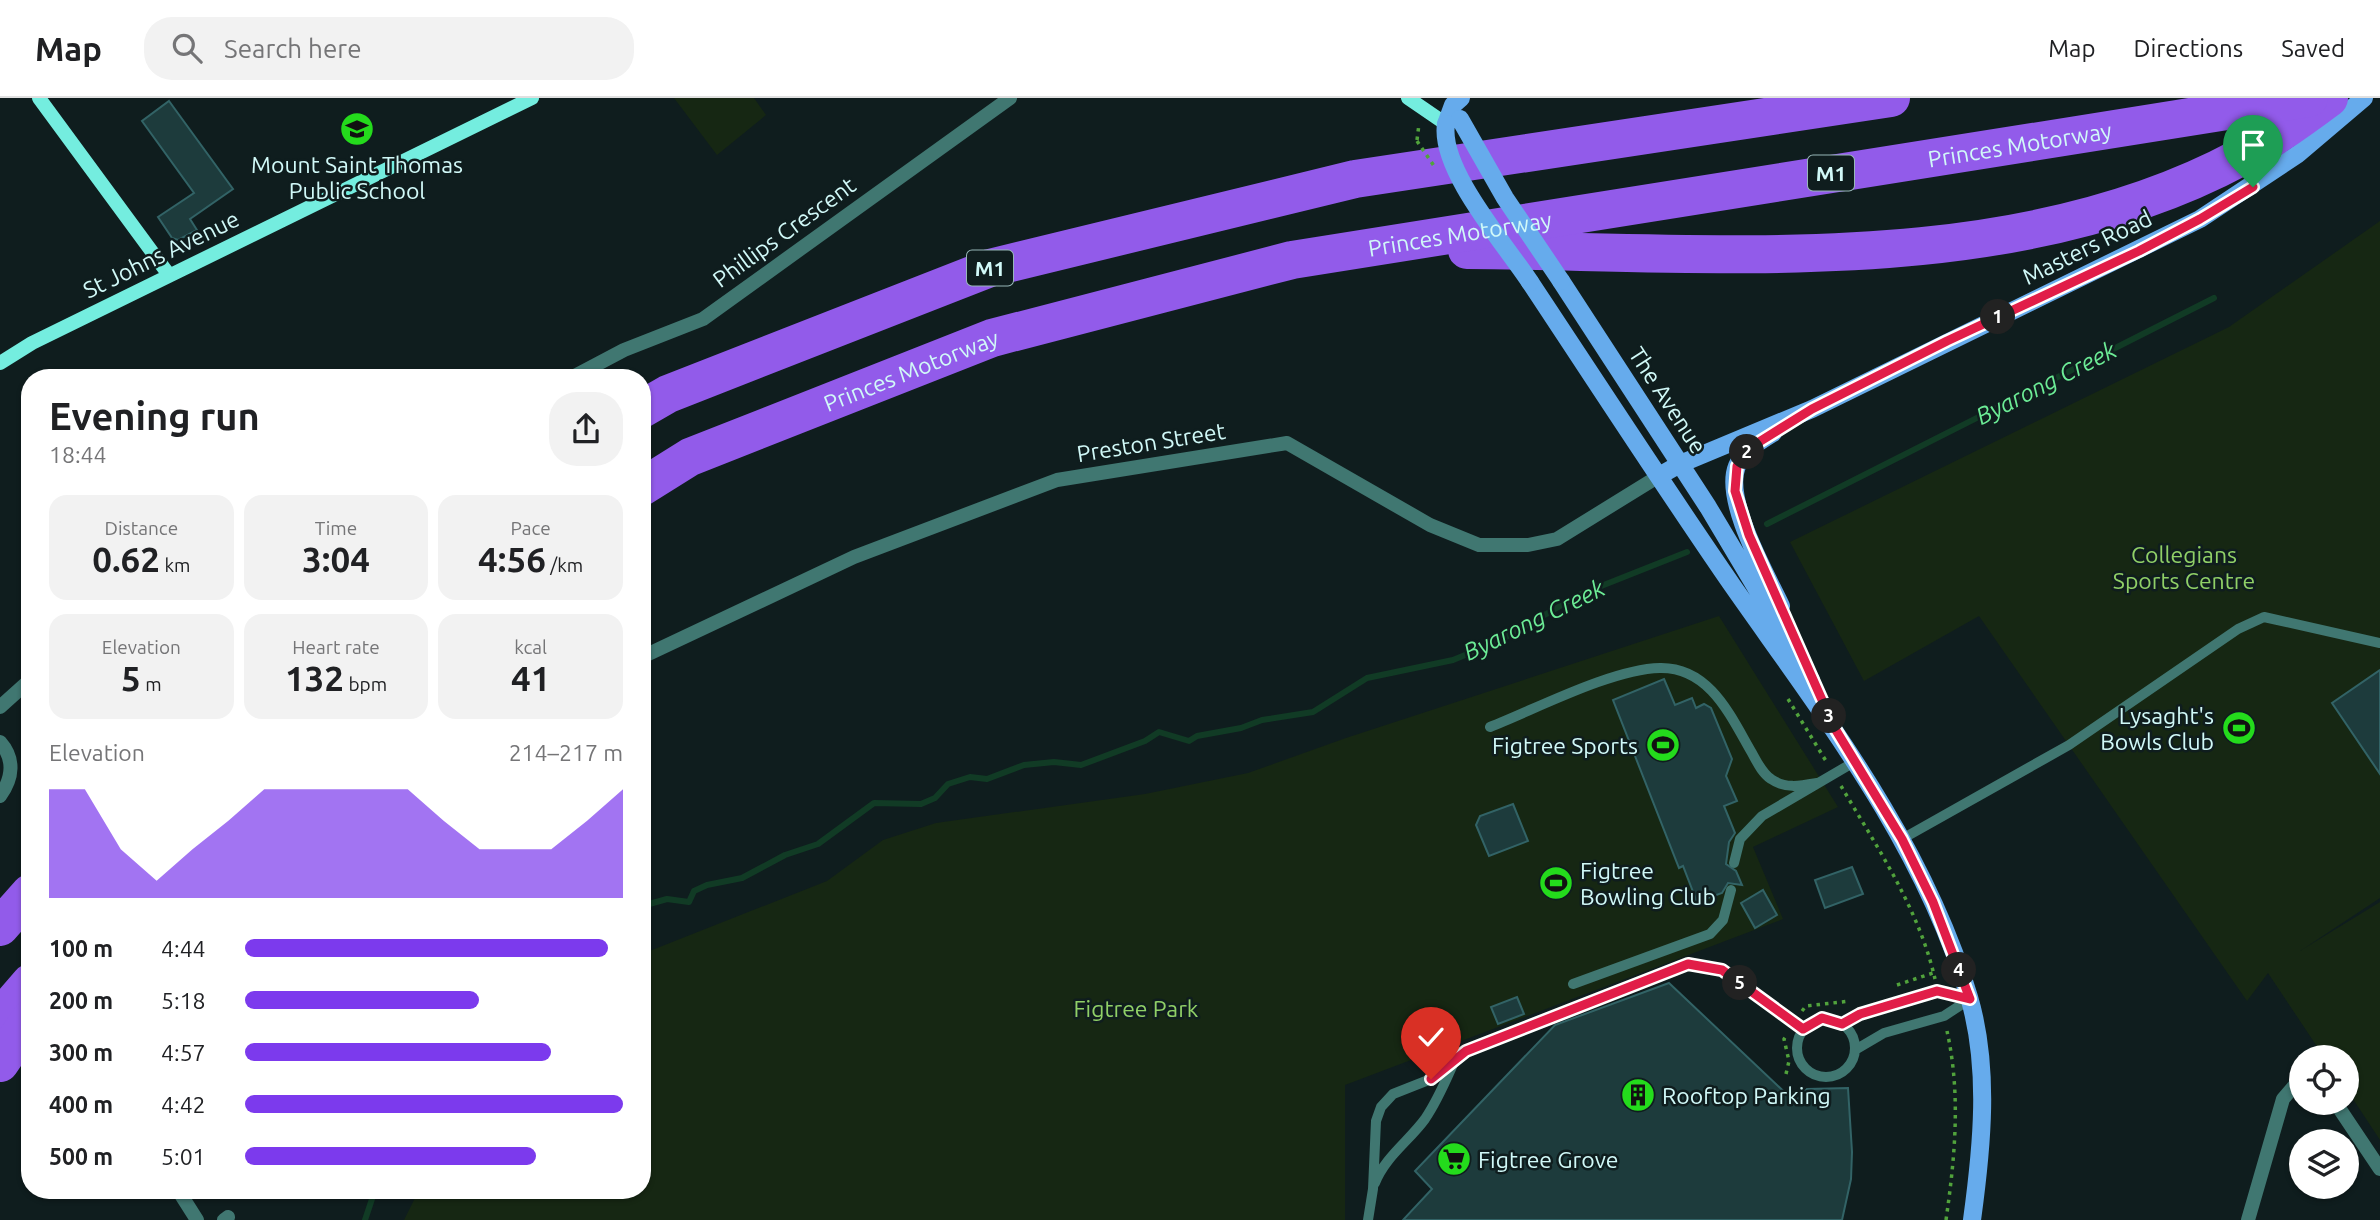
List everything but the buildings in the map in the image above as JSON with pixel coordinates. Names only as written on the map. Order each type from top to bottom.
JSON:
[{"type":"highway","points":[[1355,178],[1714,98]]},
{"type":"highway","name":"M1","points":[[651,404],[668,394],[990,268],[1355,178],[1891,98]]},
{"type":"highway","points":[[1353,249],[1723,252],[1843,251],[1948,245],[2035,231],[2093,217],[2197,178],[2241,157],[2300,112],[2336,108]]},
{"type":"highway","name":"Princes Motorway","points":[[651,481],[690,457],[992,338],[1292,260],[2300,112]]},
{"type":"highway","points":[[0,926],[21,903]]},
{"type":"highway","points":[[0,1018],[21,993]]},
{"type":"highway","points":[[0,1063],[21,1032]]},
{"type":"main road","name":"Masters Road","points":[[1659,476],[1680,464],[1812,409],[2200,219],[2253,187],[2336,108],[2364,98]]},
{"type":"main road","name":"The Avenue","points":[[1450,113],[1680,464],[1781,625],[1834,727]]},
{"type":"main road","name":"The Avenue","points":[[1450,113],[1446,144],[1453,168],[1731,584],[1834,727],[1902,839],[1933,902],[1970,999],[1982,1091],[1980,1156],[1972,1217]]},
{"type":"main road","name":"Masters Road","points":[[1812,409],[1749,450],[1737,466],[1734,482],[1739,509],[1749,535],[1834,727]]},
{"type":"street","points":[[39,98],[169,275]]},
{"type":"street","name":"St Johns Avenue","points":[[0,363],[32,343],[532,98]]},
{"type":"street","name":"Phillips Crescent","points":[[588,369],[624,350],[703,319],[1010,98]]},
{"type":"street","name":"The Avenue","points":[[1408,98],[1450,113]]},
{"type":"street","name":"Preston Street","points":[[651,653],[854,557],[1057,480],[1287,443],[1430,524],[1479,545],[1528,545],[1557,539],[1659,476]]},
{"type":"street","points":[[0,707],[21,688]]},
{"type":"street","points":[[0,742],[8,751],[11,762],[10,778],[0,796]]},
{"type":"street","points":[[2248,1220],[2283,1098],[2289,1091]]},
{"type":"street","points":[[2344,1115],[2380,1169]]},
{"type":"street","points":[[184,1199],[197,1220]]},
{"type":"lane","points":[[1902,839],[2069,745],[2238,629],[2264,617],[2380,643]]},
{"type":"lane","points":[[1490,727],[1613,678],[1648,669],[1669,668],[1695,677],[1720,697],[1768,777],[1792,787],[1817,783]]},
{"type":"lane","points":[[1734,863],[1740,839],[1768,812],[1856,761]]},
{"type":"lane","points":[[1573,984],[1710,934],[1723,920],[1731,890]]},
{"type":"lane","points":[[1368,1220],[1373,1189],[1374,1132],[1381,1107],[1401,1089],[1426,1082],[1466,1051],[1688,964],[1722,970],[1803,1029]]},
{"type":"lane","points":[[1842,1024],[1860,1014],[1937,991],[1970,999]]},
{"type":"lane","points":[[1855,1050],[1851,1032],[1842,1024],[1822,1018],[1803,1029],[1796,1051],[1801,1064],[1813,1075],[1829,1077],[1844,1071],[1855,1050],[1884,1033],[1944,1016],[1970,999]]},
{"type":"lane","points":[[1373,1189],[1385,1164],[1425,1119],[1447,1083],[1457,1058]]},
{"type":"path","points":[[1417,141],[1419,121]]},
{"type":"path","points":[[1844,791],[1909,906],[1933,972]]},
{"type":"path","points":[[1946,1220],[1957,1097],[1948,1036]]},
{"type":"green space","points":[[674,98],[754,98],[766,115],[717,155]]},
{"type":"green space","name":"Collegians Sports Centre","points":[[2380,221],[2380,898],[2300,951],[2380,902],[2380,1140],[2359,1108],[2359,1045],[2316,1045],[2268,973],[2247,1001],[1979,616],[1864,681],[1790,542],[2229,327]]},
{"type":"green space","name":"Figtree Park","points":[[1719,616],[1838,807],[1753,847],[1783,919],[1345,1085],[1345,1220],[404,1220],[414,1199],[651,1199],[651,950],[827,881],[883,840],[936,823],[1145,794],[1248,773],[1346,738]]},
{"type":"waterway","name":"Byarong Creek","points":[[1767,524],[2214,298]]},
{"type":"waterway","name":"Byarong Creek","points":[[651,903],[667,899],[689,902],[694,891],[707,885],[742,878],[785,855],[818,844],[874,803],[921,804],[935,798],[948,784],[970,777],[987,779],[1024,765],[1054,762],[1081,765],[1145,741],[1159,732],[1189,741],[1197,736],[1241,728],[1262,720],[1313,712],[1367,678],[1453,660],[1499,641],[1581,594],[1687,552]]},
{"type":"waterway","name":"Byarong Creek","points":[[365,1220],[372,1199]]},
{"type":"place","name":"Mount Saint Thomas Public School","points":[[357,129]]},
{"type":"place","name":"Lysaght's Bowls Club","points":[[2239,728]]},
{"type":"place","name":"Figtree Sports","points":[[1663,745]]},
{"type":"place","name":"Figtree Bowling Club","points":[[1556,883]]},
{"type":"place","name":"Rooftop Parking","points":[[1638,1095]]},
{"type":"place","name":"Figtree Grove","points":[[1454,1159]]},
{"type":"route","points":[[1431,1079],[1466,1051],[1688,964],[1709,965],[1722,970],[1803,1029],[1822,1018],[1836,1020],[1842,1024],[1854,1016],[1937,991],[1970,999],[1933,902],[1902,839],[1834,727],[1749,535],[1735,491],[1737,466],[1759,442],[1812,409],[1947,341],[2139,251],[2253,187]]}]
